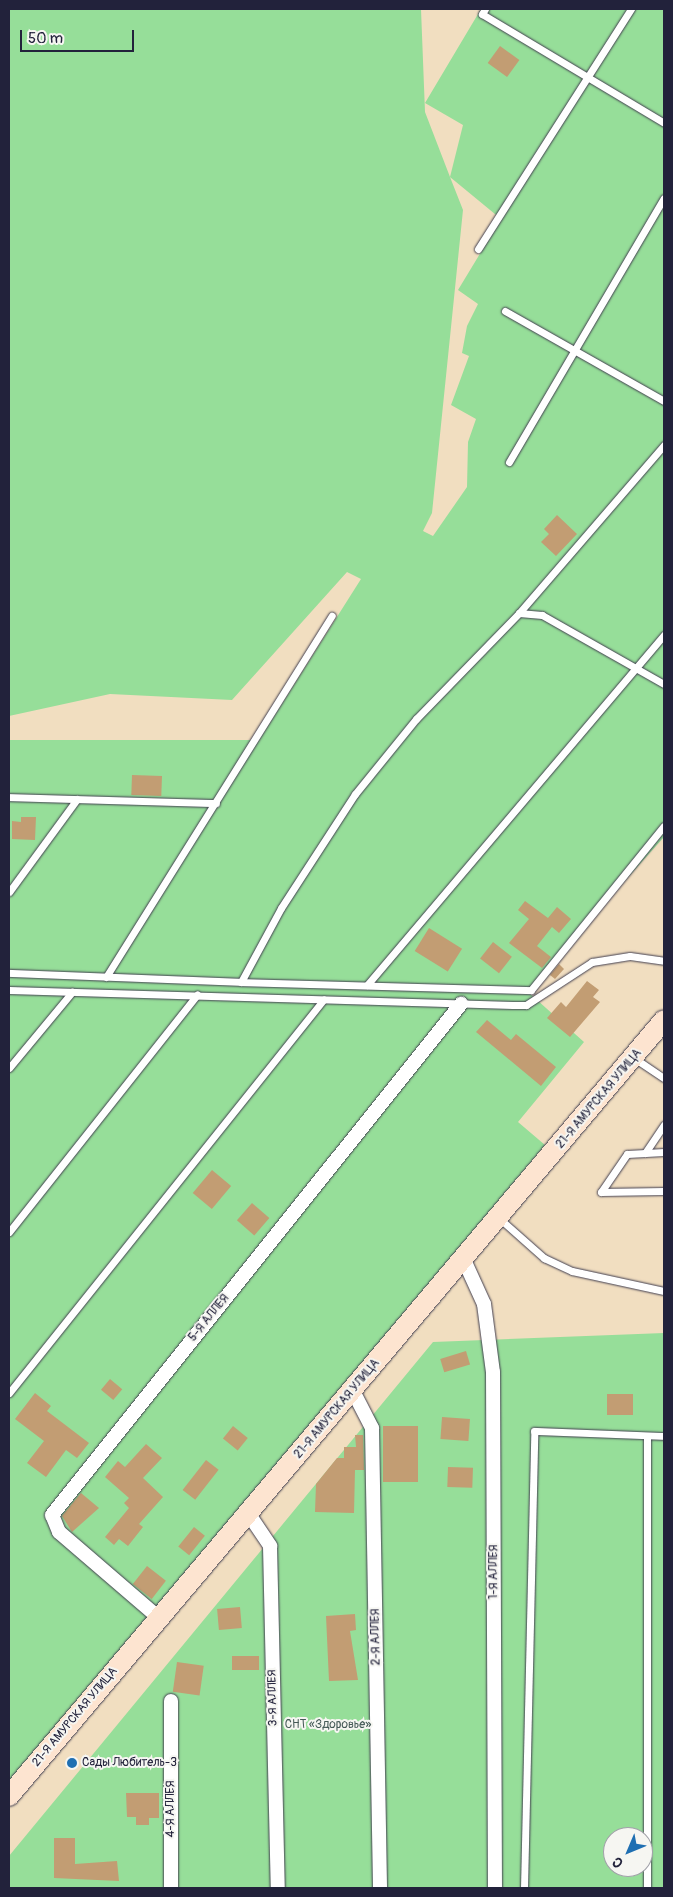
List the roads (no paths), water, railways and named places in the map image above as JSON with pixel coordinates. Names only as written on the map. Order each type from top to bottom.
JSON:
[{"type":"main road","name":"21-Я АМУРСКАЯ УЛИЦА","points":[[9,1796],[464,1260],[664,1020]]},
{"type":"street","name":"5-Я АЛЛЕЯ","points":[[159,1618],[59,1532],[52,1515],[461,1004]]},
{"type":"street","name":"1-Я АЛЛЕЯ","points":[[464,1260],[484,1304],[493,1372],[495,1888]]},
{"type":"street","name":"2-Я АЛЛЕЯ","points":[[353,1391],[372,1428],[380,1888]]},
{"type":"street","name":"3-Я АЛЛЕЯ","points":[[248,1514],[270,1546],[278,1888]]},
{"type":"street","name":"4-Я АЛЛЕЯ","points":[[171,1701],[171,1888]]},
{"type":"lane","points":[[485,9],[482,14],[664,123]]},
{"type":"lane","points":[[478,249],[631,9]]},
{"type":"lane","points":[[509,462],[573,350],[664,198]]},
{"type":"lane","points":[[505,311],[664,401]]},
{"type":"lane","points":[[241,982],[281,908],[355,794],[416,719],[519,613],[664,445]]},
{"type":"lane","points":[[519,613],[528,610],[542,615],[664,684]]},
{"type":"lane","points":[[106,977],[332,616]]},
{"type":"lane","points":[[367,985],[664,635]]},
{"type":"lane","points":[[9,797],[216,803]]},
{"type":"lane","points":[[9,892],[77,800]]},
{"type":"lane","points":[[9,974],[531,990],[664,826]]},
{"type":"lane","points":[[9,990],[526,1005],[592,962],[630,956],[664,961]]},
{"type":"lane","points":[[9,1068],[72,992]]},
{"type":"lane","points":[[9,1232],[197,995]]},
{"type":"lane","points":[[9,1394],[324,999]]},
{"type":"lane","points":[[633,1057],[664,1078]]},
{"type":"lane","points":[[645,1153],[664,1125]]},
{"type":"lane","points":[[664,1152],[627,1154],[601,1192],[664,1191]]},
{"type":"lane","points":[[499,1218],[544,1258],[572,1271],[664,1291]]},
{"type":"lane","points":[[524,1888],[534,1430],[664,1436]]},
{"type":"lane","points":[[647,1436],[647,1888]]},
{"type":"place","name":"Сады Любитель-3","points":[[72,1763]]},
{"type":"park label","name":"СНТ «Здоровье»","points":[[328,1725]]}]
